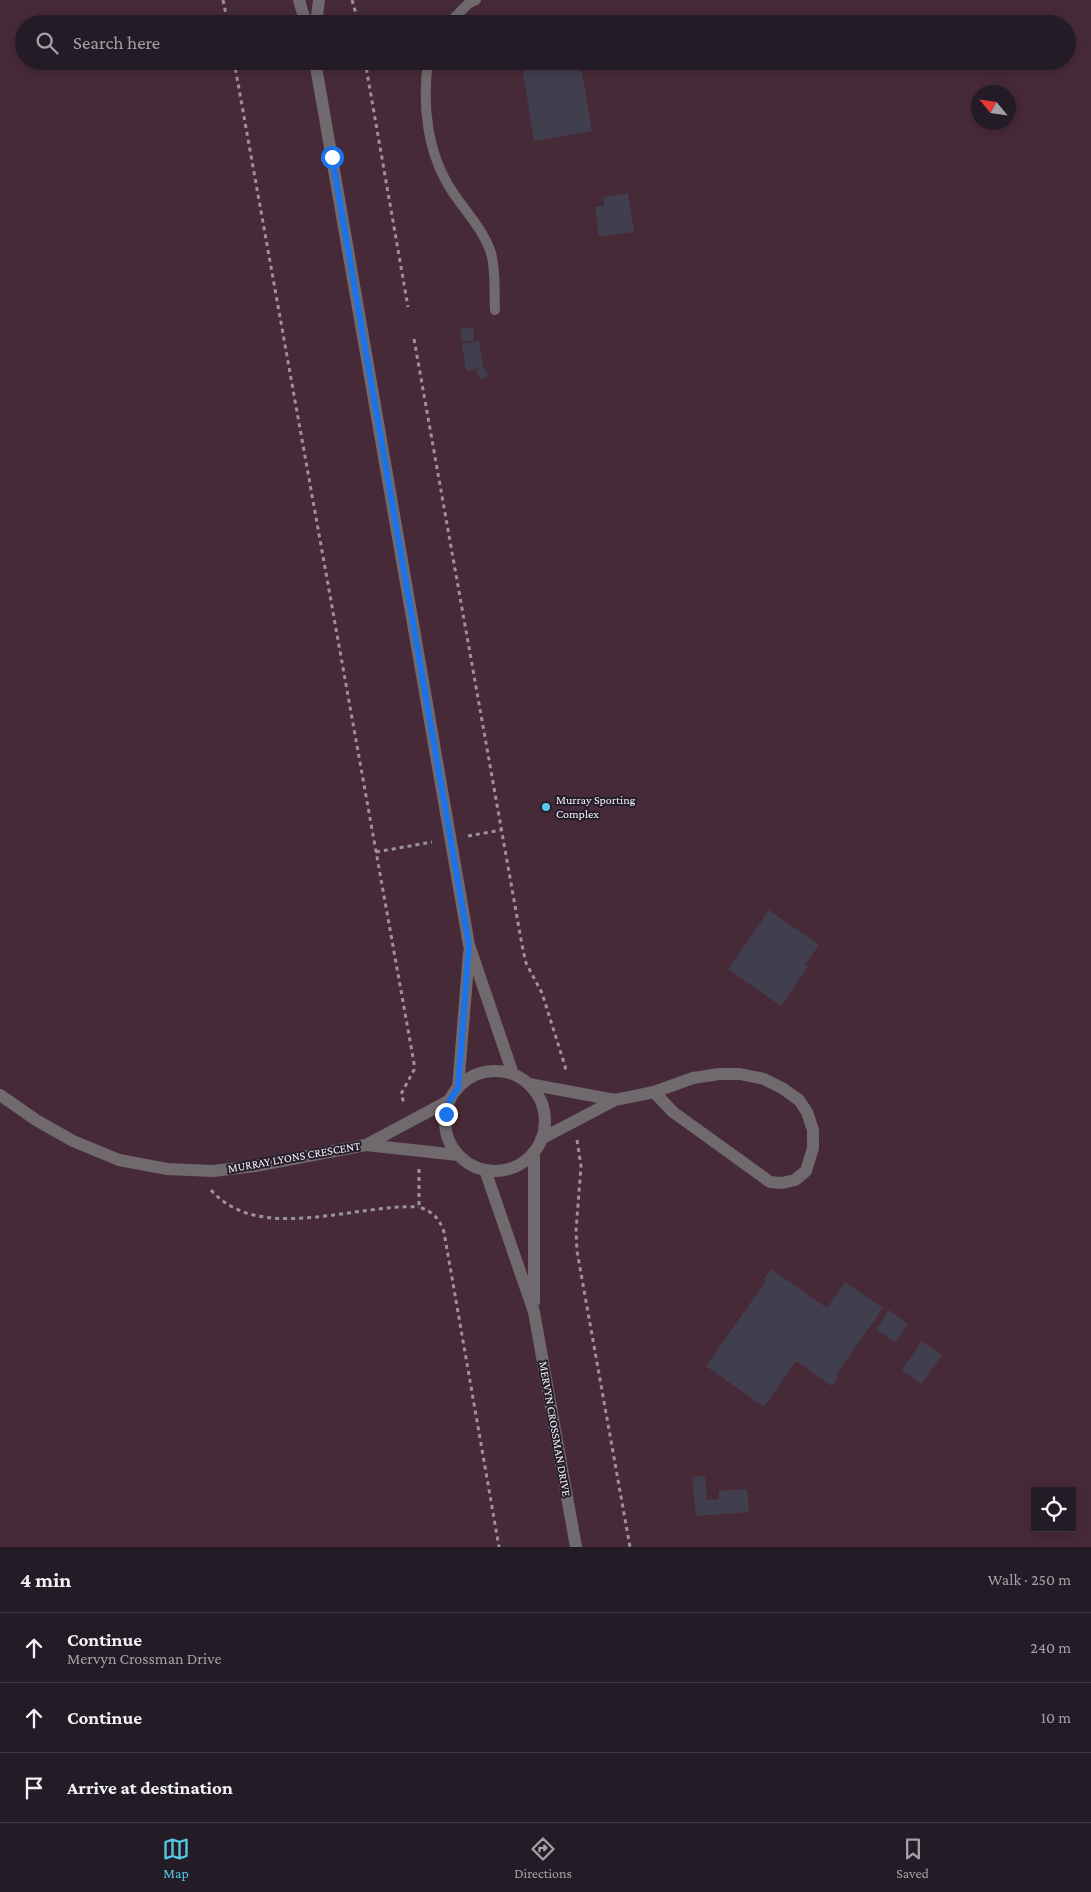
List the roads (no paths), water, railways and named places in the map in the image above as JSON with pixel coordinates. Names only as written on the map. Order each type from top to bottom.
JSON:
[{"type":"street","points":[[299,0],[303,15]]},
{"type":"street","points":[[317,15],[319,0]]},
{"type":"street","points":[[317,70],[469,945],[513,1074]]},
{"type":"street","points":[[458,1088],[469,945]]},
{"type":"street","points":[[499,1071],[513,1074],[529,1084],[538,1096],[544,1110],[545,1125],[541,1140],[534,1152],[524,1162],[512,1168],[499,1171],[485,1170],[470,1165],[458,1155],[450,1143],[446,1129],[446,1114],[450,1100],[458,1088],[469,1078],[483,1072],[499,1071]]},
{"type":"street","points":[[541,1140],[615,1100],[654,1092],[694,1078],[719,1074],[740,1074],[764,1080],[782,1088],[799,1100],[807,1112],[813,1130],[813,1148],[806,1171],[795,1180],[782,1183],[770,1182],[673,1112],[654,1092]]},
{"type":"street","points":[[529,1084],[615,1100]]},
{"type":"street","name":"MURRAY LYONS CRESCENT","points":[[0,1095],[36,1120],[73,1141],[119,1160],[167,1169],[213,1171],[255,1166],[366,1145],[458,1155]]},
{"type":"street","name":"MURRAY LYONS CRESCENT","points":[[366,1145],[450,1100]]},
{"type":"street","name":"MERVYN CROSSMAN DRIVE","points":[[534,1152],[534,1312]]},
{"type":"street","name":"MERVYN CROSSMAN DRIVE","points":[[485,1170],[534,1312],[576,1547]]},
{"type":"lane","points":[[457,15],[468,4],[476,0]]},
{"type":"lane","points":[[427,70],[425,84],[426,109],[433,147],[438,164],[452,191],[485,238],[491,254],[496,310]]},
{"type":"place","name":"Murray Sporting Complex","points":[[546,807]]}]
